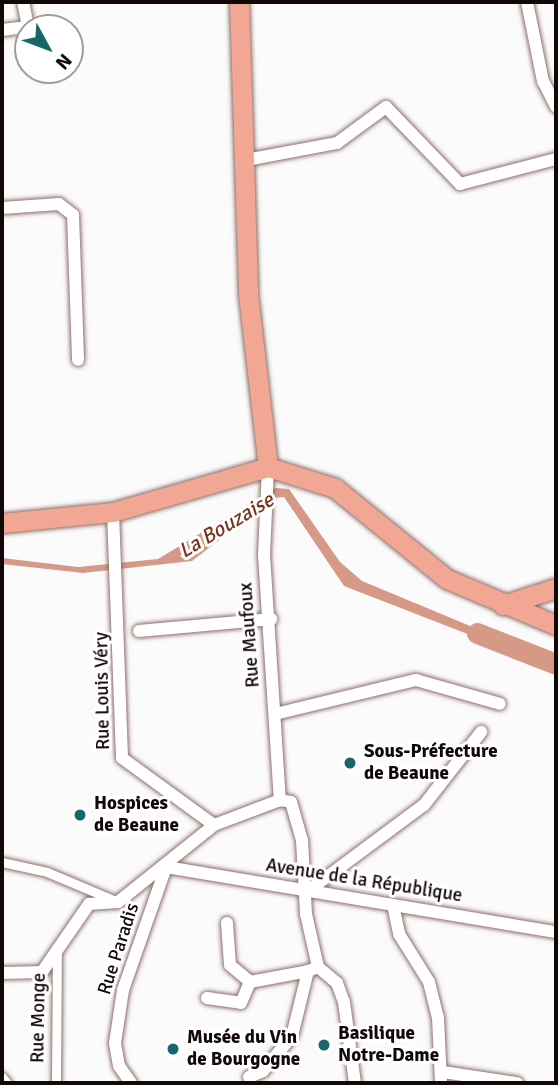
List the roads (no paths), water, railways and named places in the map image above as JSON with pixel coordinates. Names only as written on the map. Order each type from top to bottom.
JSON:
[{"type":"main road","points":[[239,2],[246,160],[248,294],[268,467]]},
{"type":"main road","points":[[2,523],[113,512],[268,467],[335,488],[434,571],[503,605],[556,625]]},
{"type":"main road","points":[[503,605],[556,588]]},
{"type":"street","points":[[527,2],[543,81],[556,107]]},
{"type":"street","points":[[246,160],[338,143],[386,107],[460,184],[556,159]]},
{"type":"street","points":[[2,208],[59,204],[73,215],[78,360]]},
{"type":"street","name":"Rue Maufoux","points":[[268,467],[266,491],[280,800]]},
{"type":"street","name":"Rue Louis Véry","points":[[113,512],[119,554],[122,758],[214,825]]},
{"type":"street","points":[[139,631],[271,619]]},
{"type":"street","points":[[275,714],[416,680],[500,704]]},
{"type":"street","points":[[308,891],[424,805],[481,732]]},
{"type":"street","points":[[2,973],[41,972],[57,953],[89,904],[118,902],[166,867],[214,825],[280,800],[293,807],[308,891],[306,914],[313,969],[292,1036],[263,1071],[249,1077]]},
{"type":"street","points":[[2,862],[47,872],[118,902]]},
{"type":"street","name":"Avenue de la République","points":[[166,867],[556,932]]},
{"type":"street","name":"Rue Paradis","points":[[131,1083],[118,1066],[115,1043],[122,990],[166,867]]},
{"type":"street","points":[[394,905],[398,934],[429,982],[442,1078],[511,1080]]},
{"type":"street","points":[[228,923],[230,965],[250,982]]},
{"type":"street","name":"Rue Monge","points":[[56,1083],[57,953]]},
{"type":"street","points":[[250,982],[313,969],[337,983],[344,1002],[355,1083]]},
{"type":"street","points":[[207,998],[241,1003],[250,982]]},
{"type":"street","points":[[2,1077],[7,1083]]},
{"type":"water","points":[[275,488],[289,489],[340,562],[362,581],[504,640],[501,647],[344,586],[284,497],[273,498],[192,561],[83,573],[2,564],[2,558],[78,567],[158,559]]},
{"type":"waterway","name":"La Bouzaise","points":[[477,633],[556,664]]},
{"type":"place","name":"Sous-Préfecture de Beaune","points":[[350,763]]},
{"type":"place","name":"Hospices de Beaune","points":[[80,815]]},
{"type":"place","name":"Basilique Notre-Dame","points":[[324,1045]]},
{"type":"place","name":"Musée du Vin de Bourgogne","points":[[173,1049]]}]
